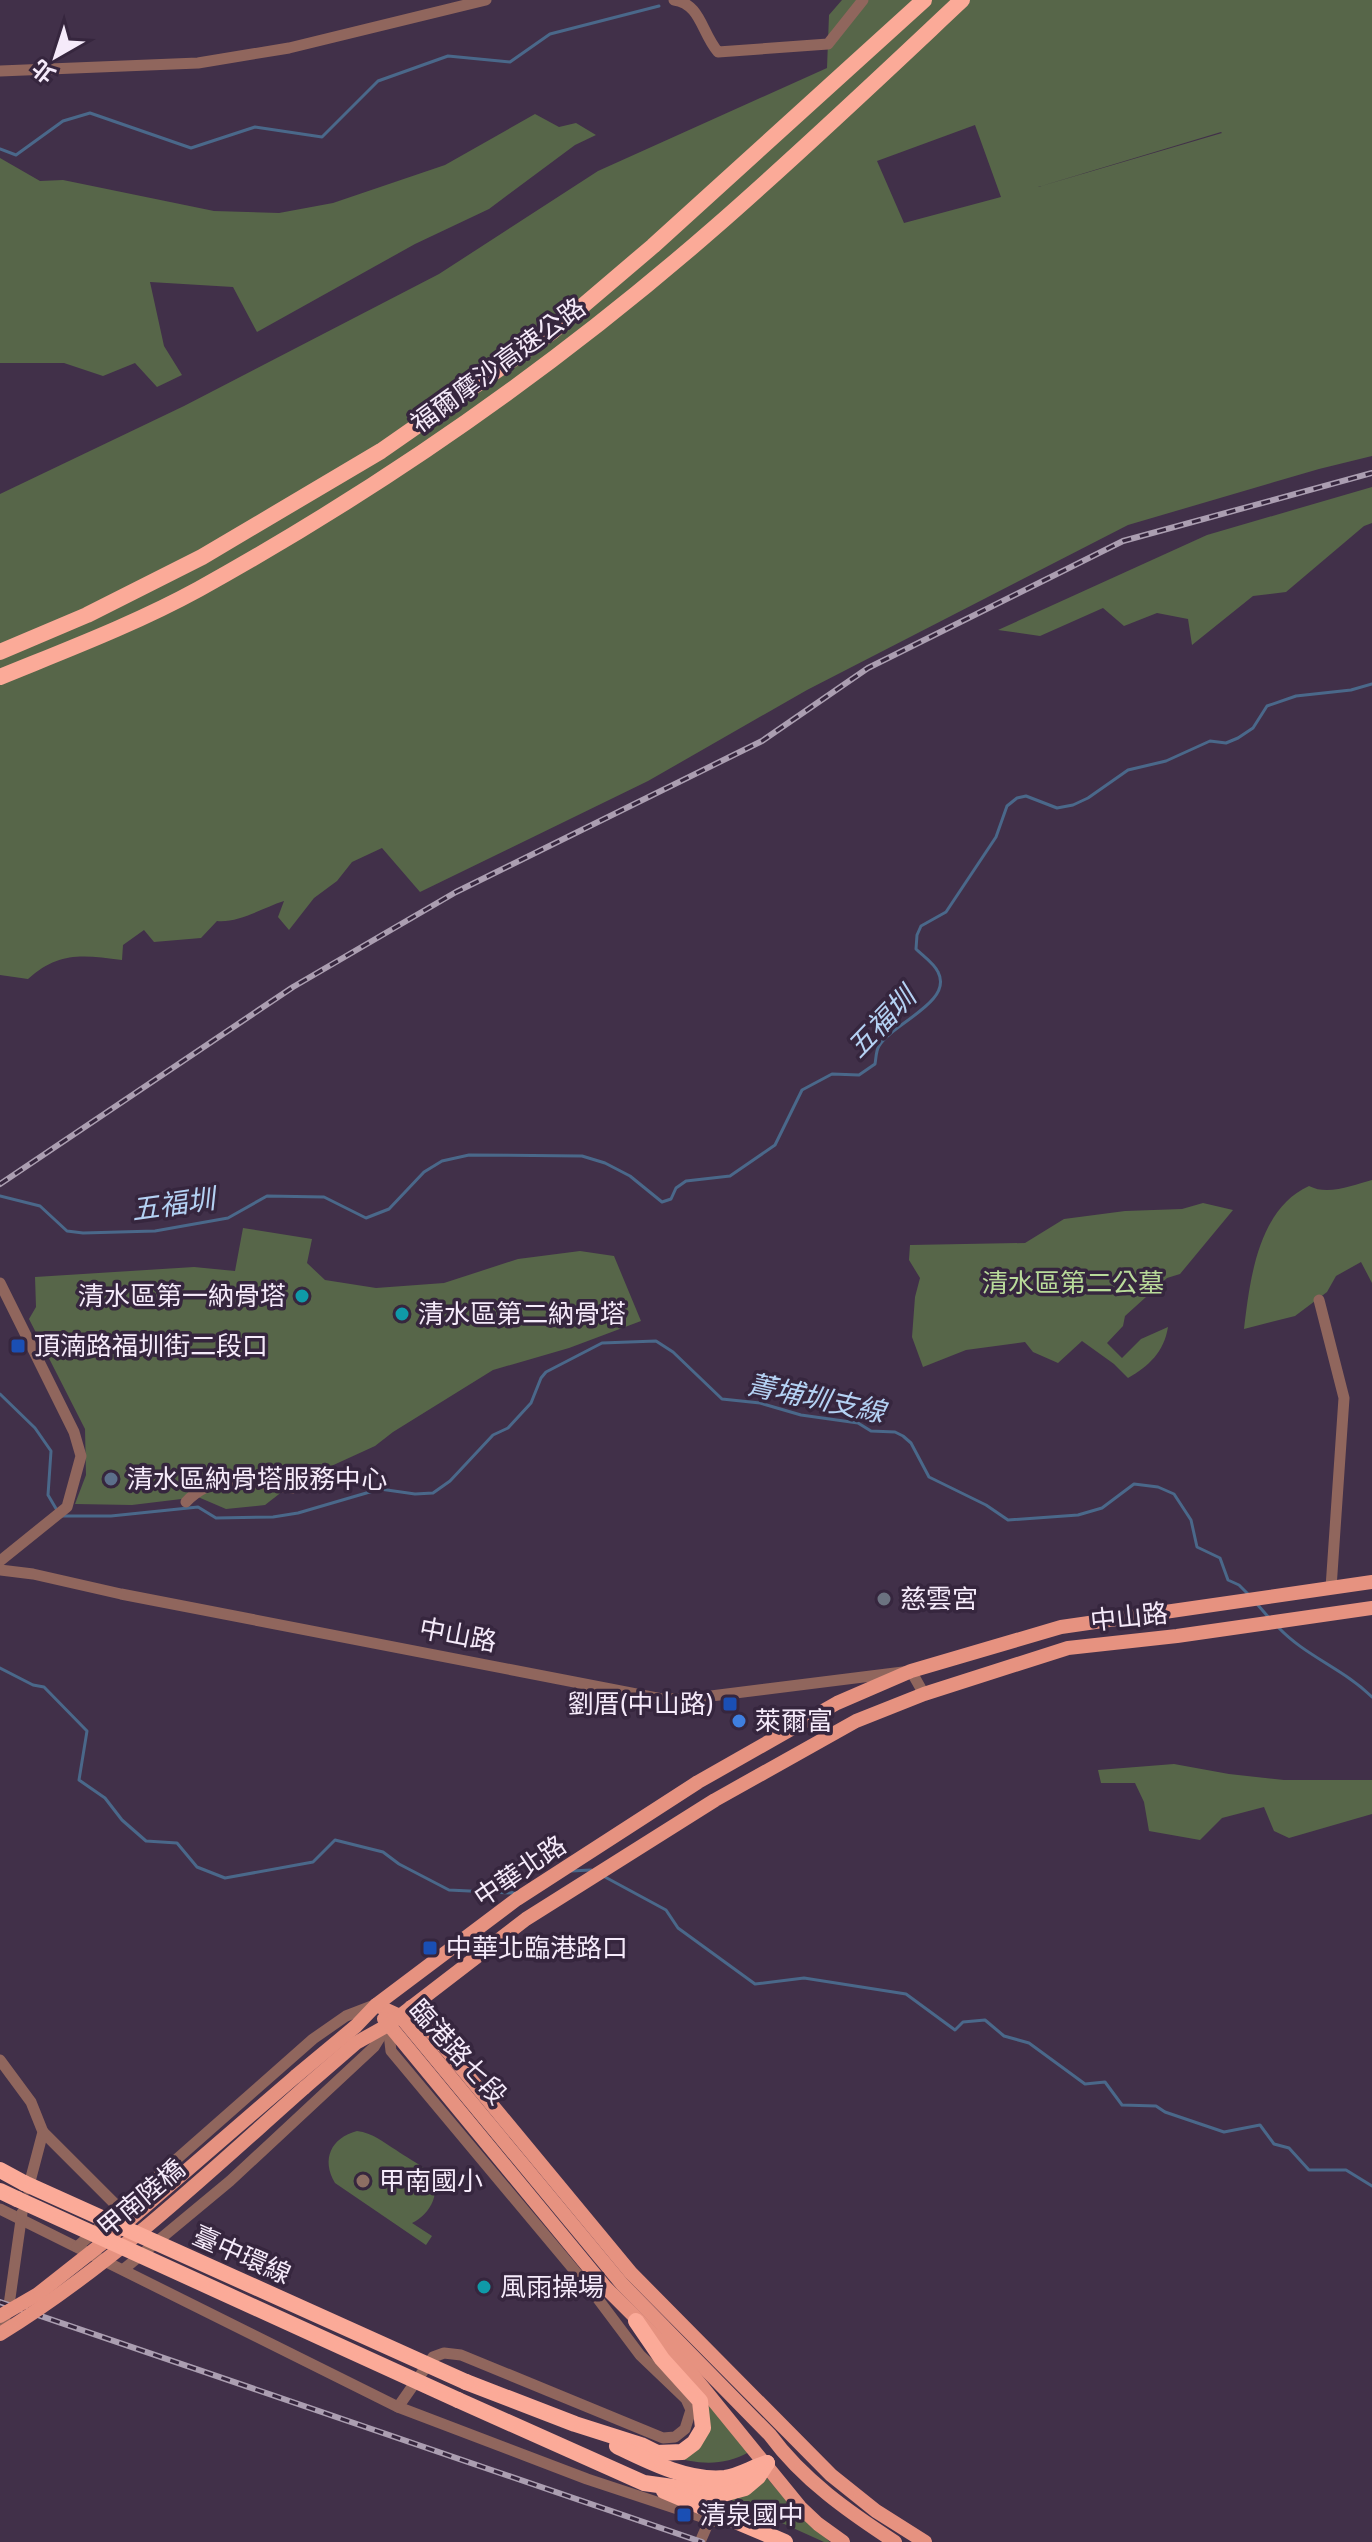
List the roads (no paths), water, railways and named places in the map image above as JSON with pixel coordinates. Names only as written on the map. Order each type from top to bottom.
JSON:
[{"type":"highway","name":"福爾摩沙高速公路","points":[[0,652],[87,615],[202,557],[381,451],[552,332],[653,246],[924,0]]},
{"type":"highway","name":"福爾摩沙高速公路","points":[[0,677],[94,638],[196,590],[318,520],[453,429],[580,337],[711,230],[962,0]]},
{"type":"highway","name":"臺中環線","points":[[0,2170],[466,2382],[575,2424]]},
{"type":"highway","name":"臺中環線","points":[[0,2191],[644,2483]]},
{"type":"highway","points":[[575,2424],[657,2453],[682,2452],[699,2436],[703,2418],[700,2401],[662,2359],[636,2321]]},
{"type":"highway","points":[[575,2424],[634,2454],[694,2475],[726,2478],[767,2463]]},
{"type":"highway","points":[[644,2483],[723,2494],[745,2488],[758,2477],[767,2463]]},
{"type":"highway","points":[[644,2483],[785,2542]]},
{"type":"main road","name":"中山路","points":[[911,1671],[1061,1627],[1372,1582]]},
{"type":"main road","name":"中山路","points":[[924,1694],[1068,1648],[1372,1608]]},
{"type":"main road","name":"中華北路","points":[[376,2005],[517,1899],[698,1782],[837,1703],[911,1671]]},
{"type":"main road","name":"中華北路","points":[[399,2016],[526,1919],[715,1800],[856,1721],[924,1694]]},
{"type":"main road","name":"臨港路七段","points":[[376,2005],[399,2016],[626,2279],[770,2435],[782,2452],[828,2496],[895,2542]]},
{"type":"main road","points":[[300,2082],[376,2005]]},
{"type":"main road","name":"臨港路七段","points":[[399,2016],[605,2287],[691,2373],[800,2507],[843,2542]]},
{"type":"main road","points":[[300,2082],[399,2016]]},
{"type":"main road","name":"甲南陸橋","points":[[0,2316],[38,2294],[300,2082]]},
{"type":"main road","name":"甲南陸橋","points":[[0,2333],[45,2306],[123,2245],[300,2082]]},
{"type":"main road","name":"臨港路七段","points":[[626,2279],[831,2475],[876,2511],[925,2542]]},
{"type":"main road","points":[[767,2463],[782,2452]]},
{"type":"street","points":[[0,71],[198,63],[289,48],[486,0]]},
{"type":"street","points":[[681,0],[694,8],[707,39],[718,52],[828,44],[863,0]]},
{"type":"street","points":[[0,1283],[74,1432],[81,1456],[67,1507],[0,1561]]},
{"type":"street","points":[[1319,1300],[1344,1398],[1331,1588]]},
{"type":"street","points":[[186,1502],[196,1491],[222,1479],[293,1488]]},
{"type":"street","name":"中山路","points":[[0,1570],[662,1699],[695,1698],[911,1671]]},
{"type":"street","points":[[911,1671],[924,1694]]},
{"type":"street","name":"中華北路","points":[[77,2247],[313,2039],[346,2016],[376,2005]]},
{"type":"street","points":[[398,2407],[433,2357],[444,2353],[461,2355],[663,2438],[681,2433],[689,2423],[691,2410],[686,2399],[640,2355],[595,2295],[391,2051],[399,2016]]},
{"type":"street","name":"中華北路","points":[[124,2269],[230,2181],[374,2047],[399,2016]]},
{"type":"street","points":[[0,2060],[31,2102],[43,2132],[119,2208]]},
{"type":"street","points":[[0,2333],[9,2305],[20,2220],[43,2132]]},
{"type":"street","points":[[0,2209],[398,2407],[587,2479],[710,2519],[765,2542]]},
{"type":"street","points":[[700,2542],[710,2519]]},
{"type":"waterway","points":[[0,149],[16,155],[63,121],[90,113],[191,148],[255,127],[322,137],[378,81],[448,56],[510,62],[550,34],[659,6]]},
{"type":"waterway","name":"五福圳","points":[[0,1196],[40,1206],[67,1231],[83,1233],[155,1231],[228,1218],[267,1196],[324,1197],[366,1218],[389,1209],[424,1172],[442,1161],[469,1155],[582,1156],[630,1176],[662,1202],[671,1199],[676,1188],[686,1181],[730,1176],[775,1145],[802,1090],[832,1074],[859,1075],[875,1064],[878,1048],[886,1038],[930,1003],[941,983],[936,969],[916,949],[917,935],[921,926],[946,912],[996,837],[1007,806],[1017,798],[1026,796],[1057,808],[1073,805],[1128,770],[1166,761],[1210,741],[1226,743],[1238,738],[1253,728],[1267,706],[1296,696],[1351,690],[1372,684]]},
{"type":"waterway","name":"菁埔圳支線","points":[[63,1516],[111,1516],[198,1507],[216,1518],[273,1517],[298,1513],[380,1489],[433,1493],[450,1481],[493,1435],[508,1428],[531,1403],[546,1372],[602,1343],[656,1341],[673,1352],[722,1399],[760,1403],[801,1415],[858,1423],[871,1431],[895,1432],[903,1436],[911,1443],[929,1477],[986,1505],[1008,1520],[1078,1515],[1102,1508],[1134,1484],[1158,1487],[1174,1494],[1191,1520],[1197,1547],[1220,1558],[1228,1580],[1249,1595]]},
{"type":"waterway","name":"菁埔圳支線","points":[[0,1394],[35,1428],[51,1451],[48,1495],[58,1512]]},
{"type":"waterway","name":"菁埔圳支線","points":[[1257,1604],[1270,1619]]},
{"type":"waterway","name":"菁埔圳支線","points":[[1278,1627],[1372,1697]]},
{"type":"waterway","points":[[0,1668],[33,1685],[44,1687],[87,1731],[79,1780],[105,1798],[122,1820],[146,1841],[177,1843],[197,1867],[225,1878],[313,1862],[335,1840],[383,1852],[399,1864],[449,1890],[511,1893],[519,1890]]},
{"type":"waterway","points":[[571,1871],[591,1870]]},
{"type":"waterway","points":[[605,1877],[666,1910],[678,1928],[755,1984],[804,1978],[906,1994],[955,2030],[963,2022],[985,2020],[1004,2036],[1029,2043],[1085,2084],[1105,2082],[1122,2105],[1156,2106],[1224,2132],[1260,2125],[1274,2144],[1289,2148],[1309,2170],[1346,2170],[1372,2186]]},
{"type":"railway","points":[[0,1184],[293,987],[456,892],[762,741],[868,668],[1123,541],[1372,473]]},
{"type":"railway","points":[[0,2302],[702,2542]]},
{"type":"place","name":"清水區第一納骨塔","points":[[302,1296]]},
{"type":"place","name":"清水區第二納骨塔","points":[[402,1314]]},
{"type":"place","name":"頂湳路福圳街二段口","points":[[18,1346]]},
{"type":"place","name":"清水區納骨塔服務中心","points":[[111,1479]]},
{"type":"place","name":"慈雲宮","points":[[884,1599]]},
{"type":"place","name":"劉厝(中山路)","points":[[730,1704]]},
{"type":"place","name":"萊爾富","points":[[739,1721]]},
{"type":"place","name":"中華北臨港路口","points":[[430,1948]]},
{"type":"place","name":"甲南國小","points":[[363,2181]]},
{"type":"place","name":"風雨操場","points":[[484,2287]]},
{"type":"place","name":"清泉國中","points":[[684,2515]]},
{"type":"park label","name":"清水區第二公墓","points":[[1073,1283]]}]
